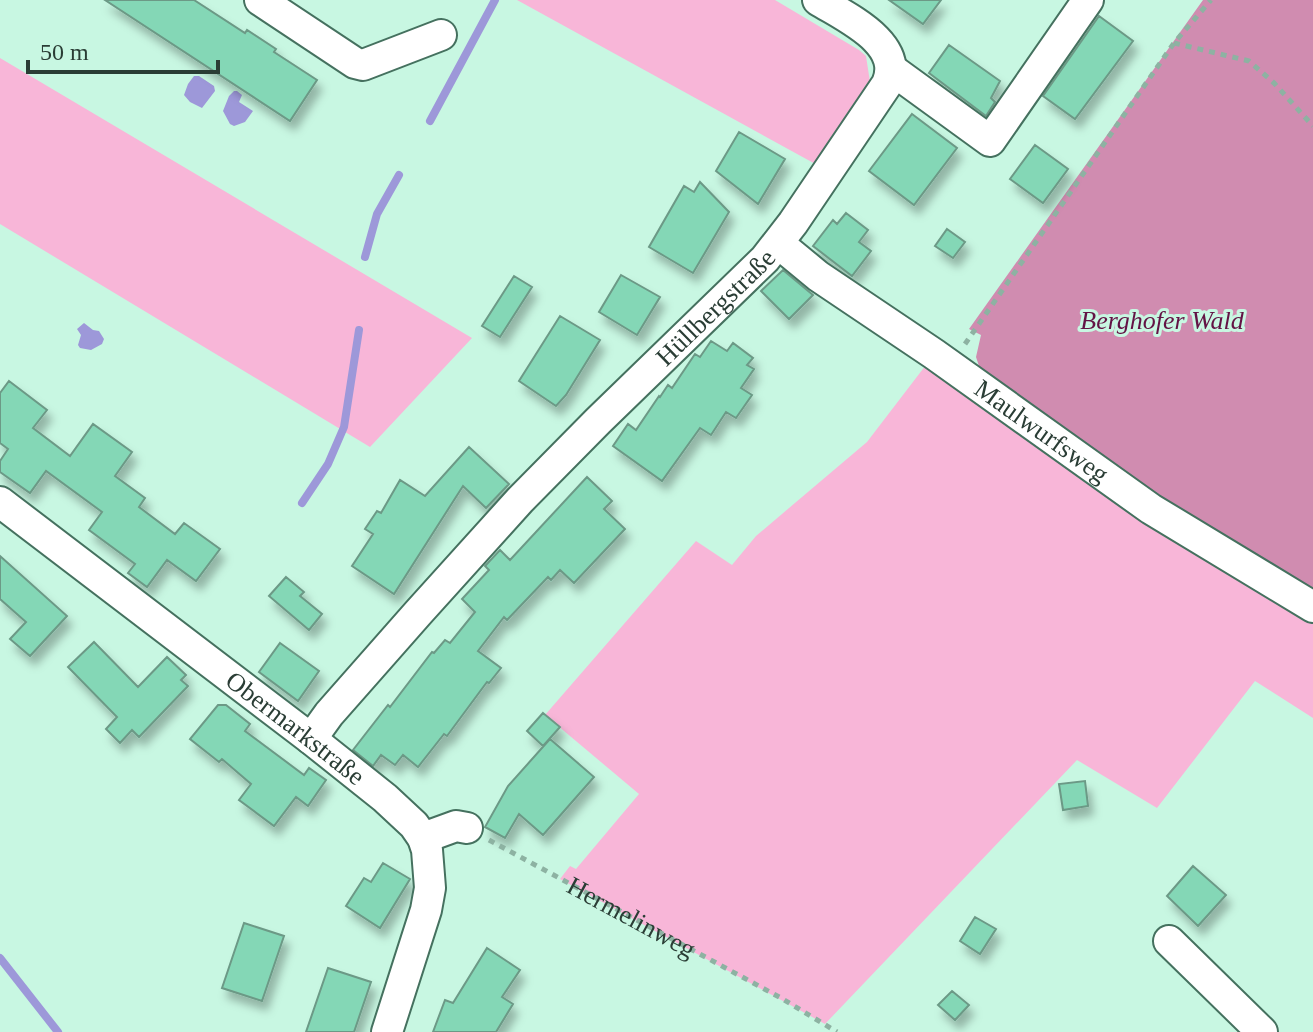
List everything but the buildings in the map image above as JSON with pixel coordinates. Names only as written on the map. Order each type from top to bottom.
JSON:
[{"type":"street","points":[[260,0],[355,63],[363,65],[441,35]]},
{"type":"street","points":[[818,0],[867,30],[890,58],[891,69],[990,141],[1088,0]]},
{"type":"street","name":"Hüllbergstraße","points":[[311,739],[408,623],[520,500],[778,243],[887,84],[891,69]]},
{"type":"street","name":"Maulwurfsweg","points":[[778,243],[818,276],[1151,509],[1313,607]]},
{"type":"street","name":"Obermarkstraße","points":[[0,502],[311,739],[385,798],[414,825],[423,838]]},
{"type":"street","points":[[387,1032],[426,910],[430,888],[423,838],[456,826],[467,828]]},
{"type":"street","points":[[1169,941],[1262,1032]]},
{"type":"path","points":[[950,366],[1174,43],[1211,0]]},
{"type":"path","points":[[1174,43],[1249,61],[1313,126]]},
{"type":"path","name":"Hermelinweg","points":[[467,828],[781,998],[837,1032]]},
{"type":"shaded area","points":[[517,0],[775,0],[866,56],[870,82],[819,166]]},
{"type":"shaded area","points":[[0,58],[472,338],[370,447],[0,224]]},
{"type":"shaded area","points":[[194,76],[214,86],[215,91],[202,108],[184,95]]},
{"type":"shaded area","points":[[234,91],[242,95],[239,102],[253,111],[245,122],[234,126],[223,111]]},
{"type":"shaded area","points":[[84,323],[99,331],[104,339],[102,344],[91,350],[78,345],[81,335],[77,329]]},
{"type":"shaded area","points":[[929,361],[1313,615],[1313,718],[1255,681],[1157,808],[1077,760],[825,1024],[560,879],[570,866],[576,869],[639,794],[545,715],[696,541],[732,565],[756,536],[867,442]]},
{"type":"green space","name":"Berghofer Wald","points":[[1203,0],[1313,0],[1313,598],[1155,501],[982,375],[976,357],[981,335],[969,329]]},
{"type":"waterway","points":[[430,121],[495,0]]},
{"type":"waterway","points":[[365,257],[377,214],[399,175]]},
{"type":"waterway","points":[[302,503],[328,464],[344,427],[359,330]]},
{"type":"waterway","points":[[0,958],[58,1032]]}]
